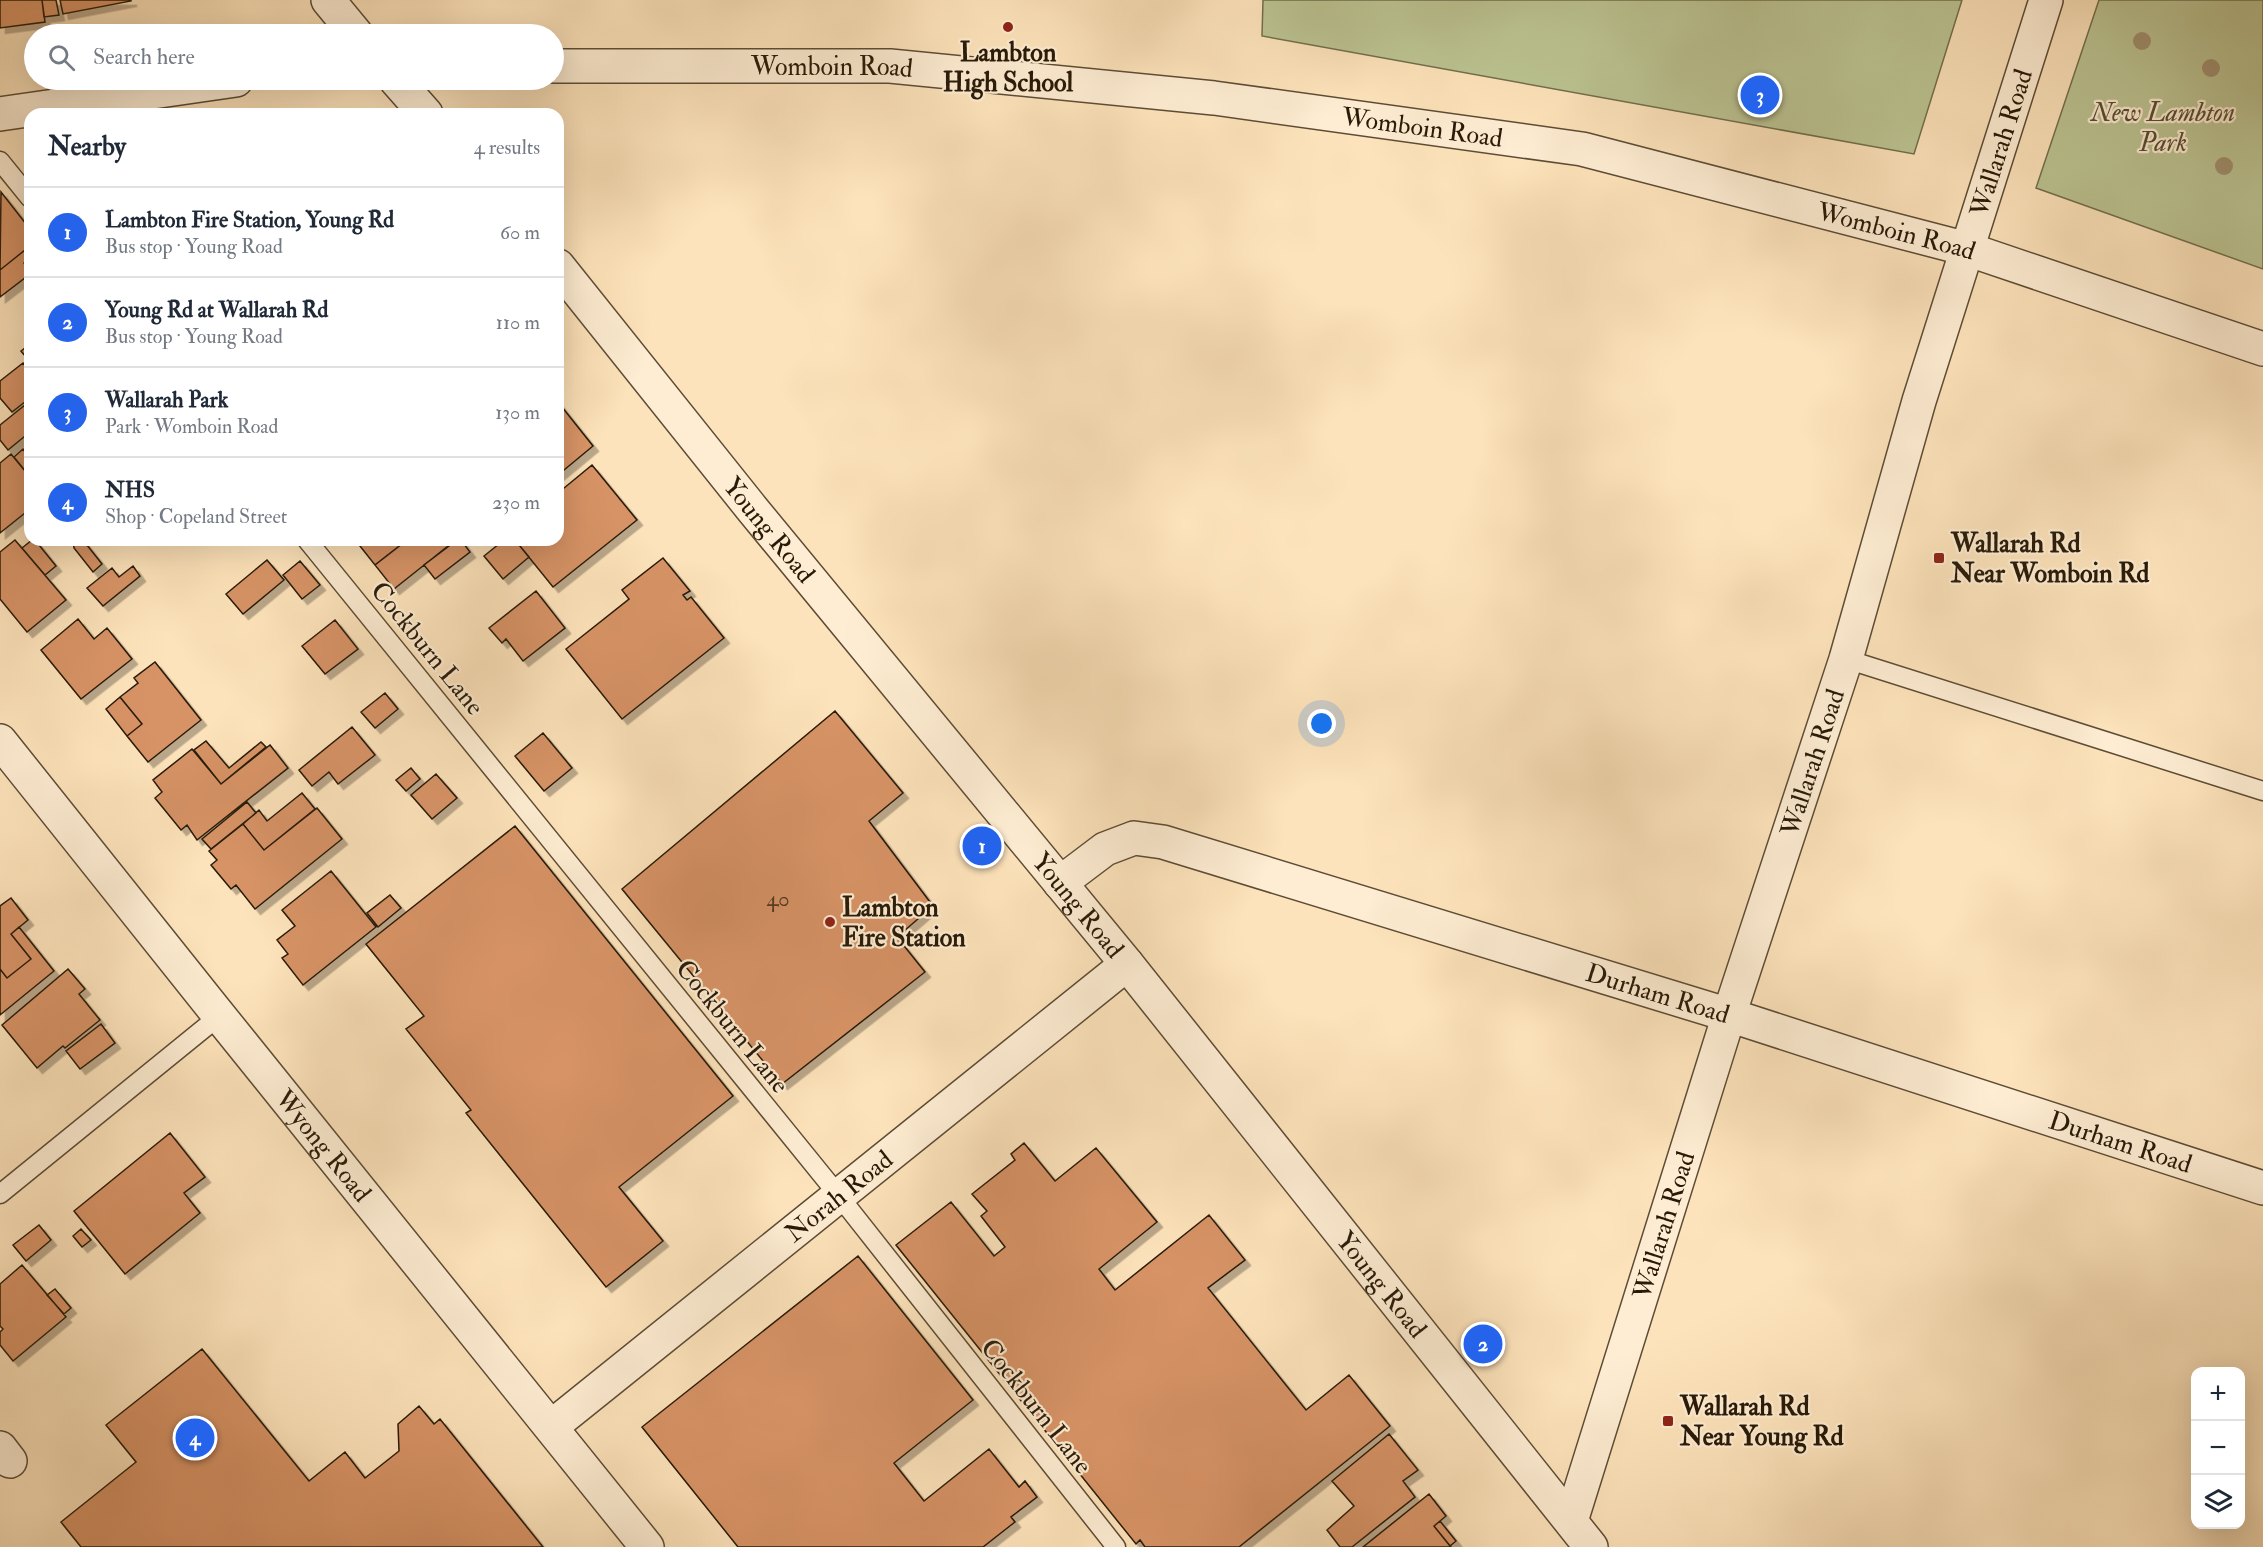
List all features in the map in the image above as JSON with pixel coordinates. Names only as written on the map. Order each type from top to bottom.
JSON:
[{"type":"street","points":[[328,0],[348,24]]},
{"type":"street","name":"Wallarah Road","points":[[1571,1521],[1729,1015],[1846,659],[1919,401],[2046,0]]},
{"type":"street","name":"Womboin Road","points":[[564,66],[890,66],[1214,98],[1581,149],[1967,249],[2263,350]]},
{"type":"street","points":[[42,108],[167,90]]},
{"type":"street","points":[[405,90],[421,108]]},
{"type":"street","points":[[0,114],[24,111]]},
{"type":"street","name":"Young Road","points":[[564,274],[753,510],[1127,964],[1591,1547]]},
{"type":"street","name":"Wyong Road","points":[[0,741],[218,1017],[647,1547]]},
{"type":"street","name":"Durham Road","points":[[1060,883],[1105,849],[1134,838],[1163,842],[1729,1015],[2263,1188]]},
{"type":"street","name":"Norah Road","points":[[551,1427],[1127,964]]},
{"type":"lane","points":[[0,161],[24,191]]},
{"type":"lane","name":"Cockburn Lane","points":[[312,546],[839,1196],[1116,1547]]},
{"type":"lane","points":[[1846,659],[2263,791]]},
{"type":"lane","points":[[0,1194],[218,1017]]},
{"type":"green space","points":[[1263,0],[1962,0],[1914,154],[1262,36]]},
{"type":"green space","name":"New Lambton Park","points":[[2099,0],[2263,0],[2263,269],[2036,188]]},
{"type":"building","points":[[0,0],[42,0],[45,22],[0,28]]},
{"type":"building","points":[[42,0],[56,0],[59,15],[44,17]]},
{"type":"building","points":[[60,0],[131,0],[131,1],[63,14]]},
{"type":"building","points":[[1,192],[24,221],[24,251],[0,270]]},
{"type":"building","points":[[24,251],[24,279],[0,297],[0,270]]},
{"type":"building","points":[[24,364],[24,403],[12,412],[0,398],[0,381]]},
{"type":"building","points":[[24,406],[24,437],[8,450],[0,440],[0,425]]},
{"type":"building","points":[[564,410],[593,446],[564,470]]},
{"type":"building","points":[[23,449],[24,470],[14,457]]},
{"type":"building","points":[[11,454],[24,470],[24,514],[0,533],[0,463]]},
{"type":"building","points":[[592,465],[637,520],[553,587],[520,546],[564,546],[564,488]]},
{"type":"building","points":[[15,540],[66,600],[27,632],[0,599],[0,552]]},
{"type":"building","points":[[40,546],[56,566],[45,575],[22,548]]},
{"type":"building","points":[[74,546],[88,546],[102,564],[93,572]]},
{"type":"building","points":[[360,546],[399,546],[375,565]]},
{"type":"building","points":[[399,546],[448,546],[394,589],[375,565]]},
{"type":"building","points":[[449,546],[466,546],[470,552],[435,579],[424,565]]},
{"type":"building","points":[[496,546],[520,546],[529,557],[503,579],[484,556]]},
{"type":"building","points":[[663,558],[690,591],[683,595],[687,600],[691,597],[724,638],[622,719],[566,649],[629,599],[622,590]]},
{"type":"building","points":[[267,560],[284,580],[243,614],[226,594]]},
{"type":"building","points":[[300,561],[320,585],[302,599],[283,575]]},
{"type":"building","points":[[133,566],[140,576],[103,606],[87,588],[112,568],[119,577]]},
{"type":"building","points":[[536,591],[565,628],[523,661],[506,639],[502,643],[489,628]]},
{"type":"building","points":[[78,619],[94,639],[107,628],[132,659],[81,699],[41,650]]},
{"type":"building","points":[[335,620],[358,649],[325,674],[302,646]]},
{"type":"building","points":[[155,662],[201,720],[148,762],[127,736],[142,724],[120,697],[138,683],[134,678]]},
{"type":"building","points":[[385,693],[398,709],[375,728],[361,712]]},
{"type":"building","points":[[120,697],[142,724],[127,736],[106,709]]},
{"type":"building","points":[[835,711],[903,793],[869,821],[933,906],[897,937],[925,972],[782,1084],[622,889]]},
{"type":"building","points":[[352,727],[375,755],[338,784],[329,772],[312,786],[299,770]]},
{"type":"building","points":[[543,733],[572,768],[544,791],[515,756]]},
{"type":"building","points":[[206,741],[229,768],[261,742],[266,747],[221,784],[194,750]]},
{"type":"building","points":[[270,745],[288,768],[197,840],[187,825],[181,830],[155,798],[162,792],[153,780],[192,749],[221,784]]},
{"type":"building","points":[[411,768],[420,779],[406,791],[396,780]]},
{"type":"building","points":[[436,774],[457,798],[432,819],[411,795]]},
{"type":"building","points":[[302,793],[315,809],[264,850],[243,824],[259,810],[267,821]]},
{"type":"building","points":[[247,802],[256,813],[211,849],[202,839]]},
{"type":"building","points":[[317,808],[342,839],[255,909],[236,885],[231,889],[211,865],[217,860],[209,851],[243,824],[264,850]]},
{"type":"building","points":[[515,826],[733,1096],[619,1187],[663,1241],[606,1287],[466,1113],[471,1110],[406,1029],[424,1016],[366,944]]},
{"type":"building","points":[[331,871],[376,927],[303,985],[282,958],[288,954],[277,940],[295,926],[282,910]]},
{"type":"building","points":[[390,895],[401,908],[378,927],[367,913]]},
{"type":"building","points":[[11,898],[28,920],[11,934],[31,959],[7,978],[0,969],[0,906]]},
{"type":"building","points":[[19,927],[54,971],[0,1015],[0,969],[7,978],[31,959],[11,934]]},
{"type":"building","points":[[68,969],[85,989],[79,994],[100,1020],[37,1068],[2,1025]]},
{"type":"building","points":[[101,1024],[115,1043],[80,1069],[66,1051]]},
{"type":"building","points":[[170,1133],[205,1177],[184,1193],[200,1213],[125,1274],[74,1211]]},
{"type":"building","points":[[1024,1143],[1055,1181],[1096,1148],[1157,1222],[1099,1269],[1115,1290],[1209,1215],[1245,1260],[1208,1288],[1306,1410],[1349,1375],[1390,1426],[1239,1547],[1145,1547],[1140,1540],[1136,1544],[896,1245],[951,1202],[994,1256],[1005,1247],[981,1216],[987,1211],[972,1194],[1015,1160],[1011,1154]]},
{"type":"building","points":[[39,1225],[51,1240],[26,1261],[13,1245]]},
{"type":"building","points":[[81,1229],[91,1240],[82,1247],[73,1236]]},
{"type":"building","points":[[858,1256],[973,1400],[894,1463],[924,1501],[989,1449],[1019,1487],[1025,1481],[1037,1497],[1011,1517],[1015,1522],[983,1547],[738,1547],[642,1427]]},
{"type":"building","points":[[22,1265],[66,1317],[13,1361],[0,1345],[0,1332],[3,1329],[0,1326],[0,1284]]},
{"type":"building","points":[[55,1289],[71,1308],[64,1314],[47,1295]]},
{"type":"building","points":[[202,1349],[309,1481],[345,1452],[365,1478],[399,1451],[398,1424],[419,1406],[434,1424],[440,1419],[543,1547],[81,1547],[61,1522],[136,1462],[106,1425]]},
{"type":"building","points":[[1389,1434],[1418,1470],[1403,1481],[1415,1497],[1352,1547],[1340,1547],[1327,1530],[1354,1506],[1332,1481]]},
{"type":"building","points":[[1429,1494],[1446,1516],[1434,1526],[1451,1547],[1363,1547]]},
{"type":"building","points":[[1440,1521],[1456,1541],[1450,1546],[1434,1526]]},
{"type":"place","name":"Lambton High School","points":[[1008,27]]},
{"type":"place","name":"Wallarah Park","points":[[1760,95]]},
{"type":"place","name":"Wallarah Rd Near Womboin Rd","points":[[1939,558]]},
{"type":"place","name":"Lambton Fire Station, Young Rd","points":[[982,846]]},
{"type":"place","name":"Lambton Fire Station","points":[[830,922]]},
{"type":"place","name":"Young Rd at Wallarah Rd","points":[[1483,1344]]},
{"type":"place","name":"Wallarah Rd Near Young Rd","points":[[1668,1421]]},
{"type":"place","name":"NHS","points":[[195,1438]]}]
